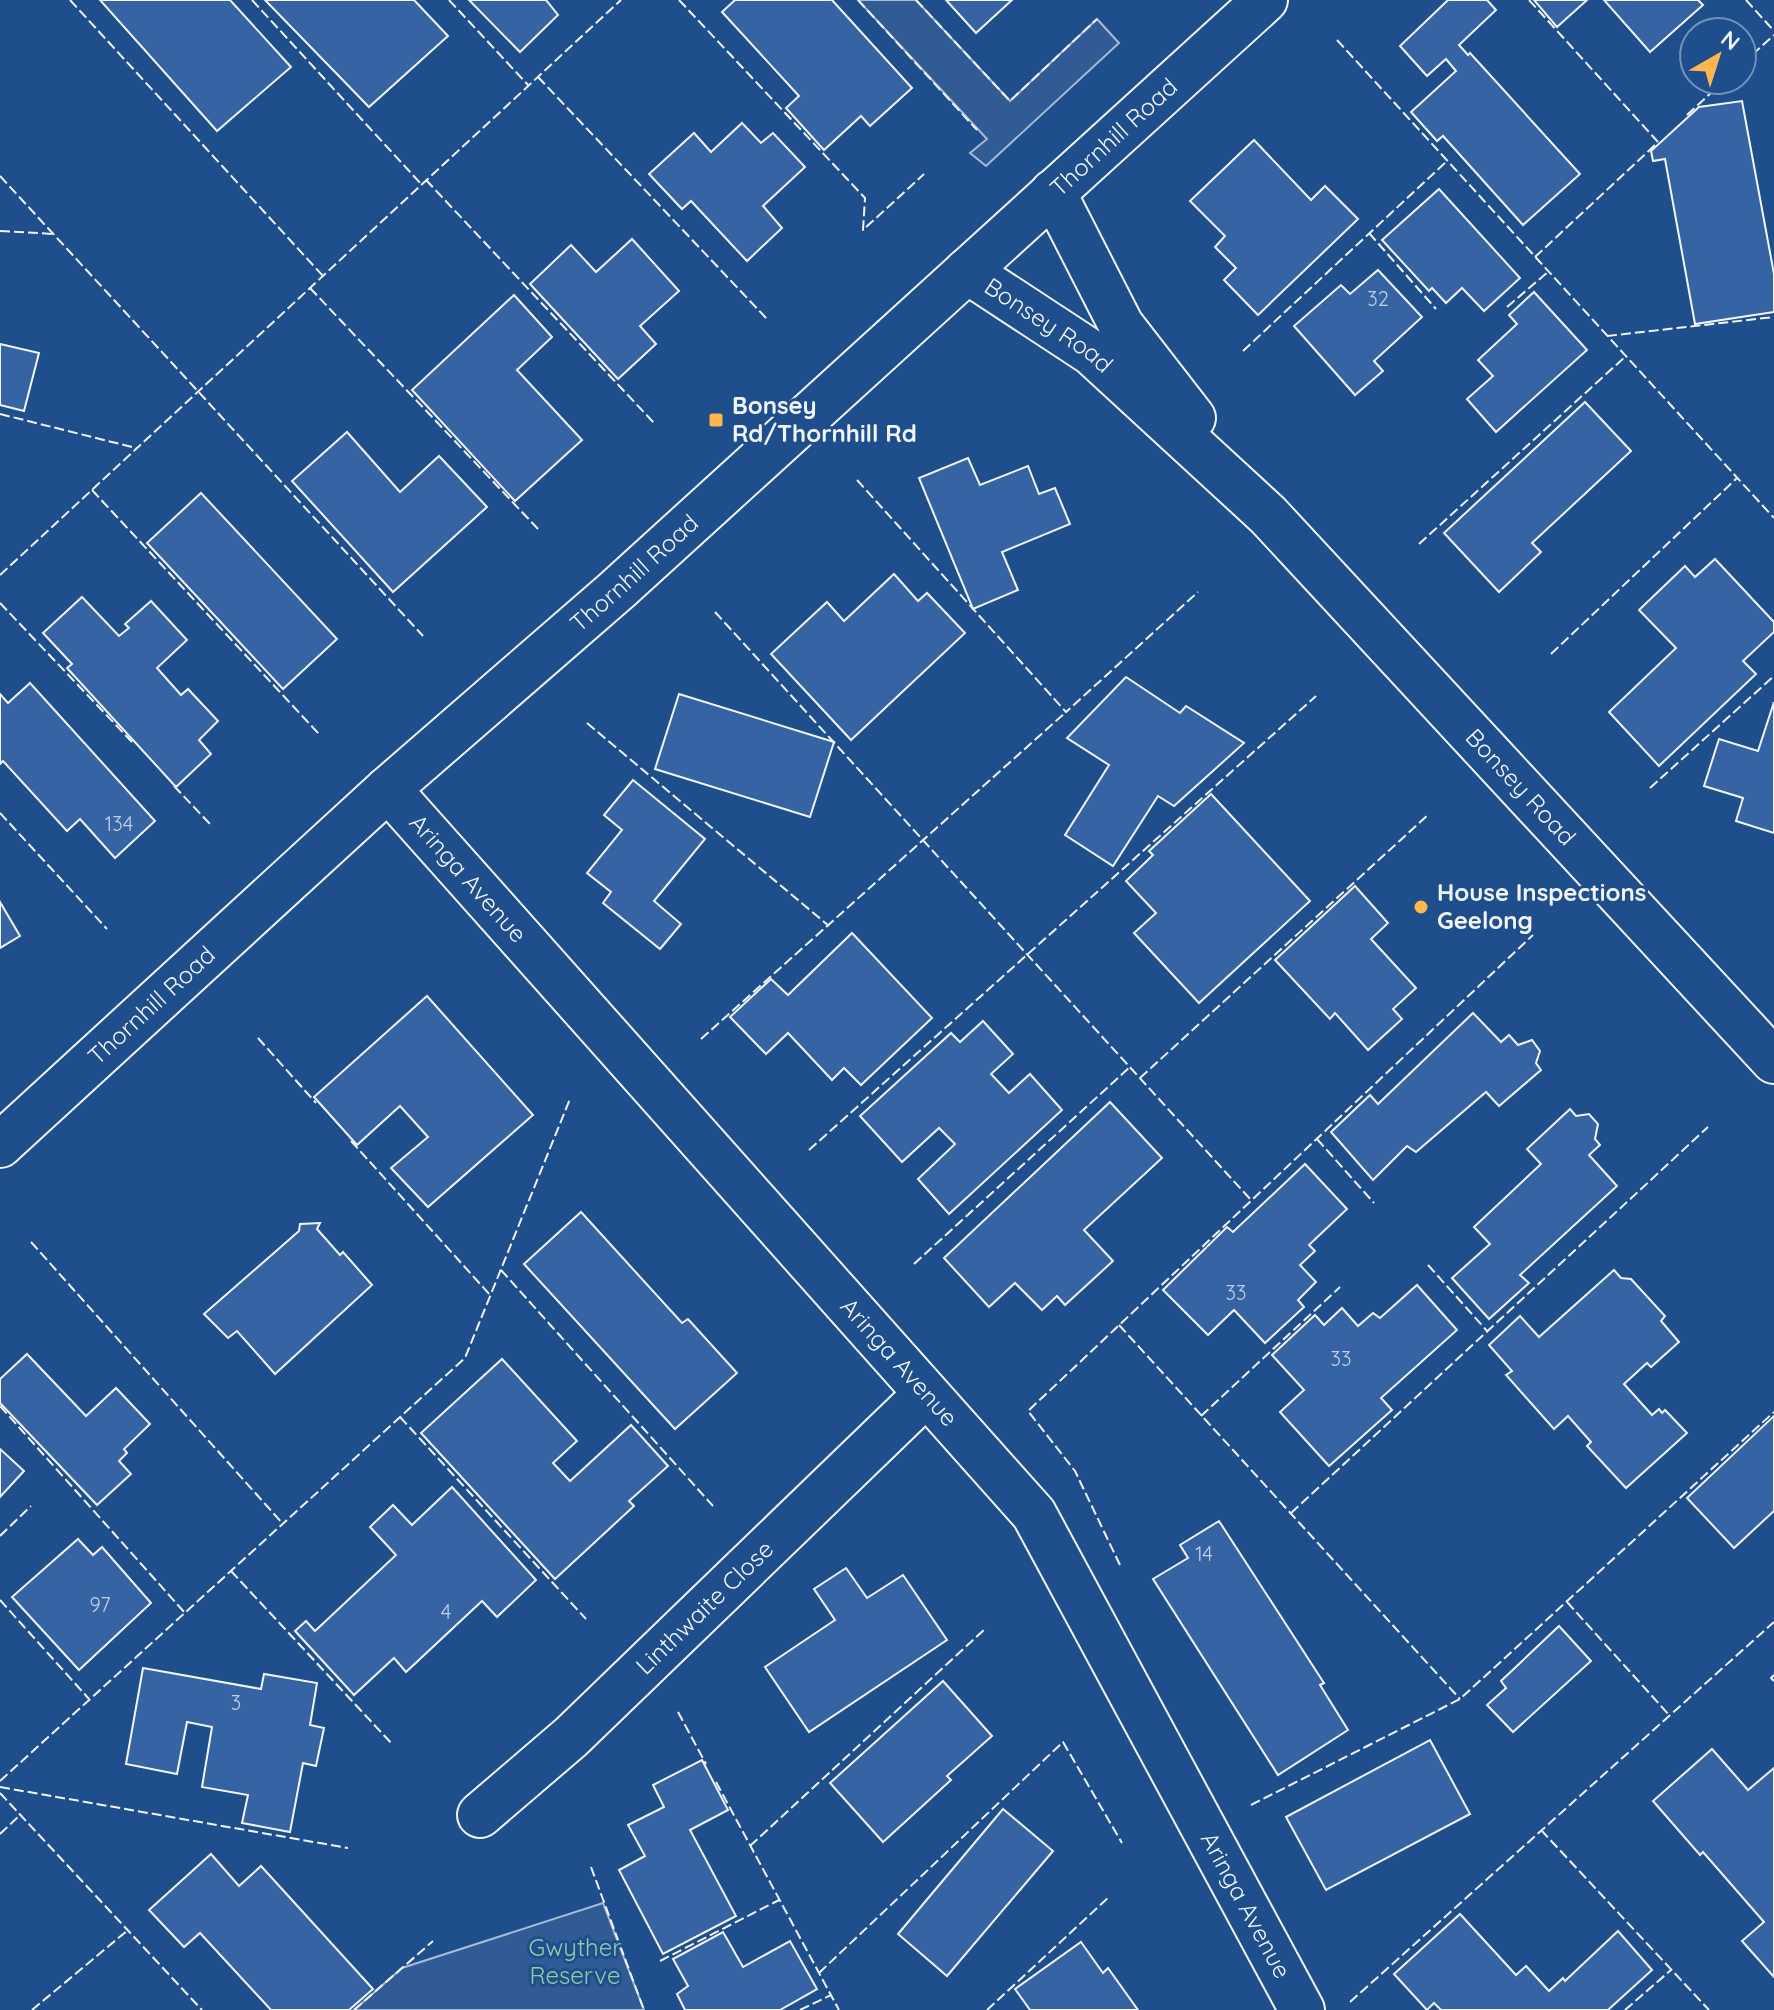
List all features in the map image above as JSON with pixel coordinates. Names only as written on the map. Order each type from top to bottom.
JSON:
[{"type":"street","name":"Thornhill Road","points":[[0,1145],[388,789],[617,590],[1265,0]]},
{"type":"street","name":"Bonsey Road","points":[[1053,192],[1121,325],[1268,515]]},
{"type":"street","name":"Bonsey Road","points":[[967,271],[1092,353],[1268,515],[1765,1032]]},
{"type":"street","name":"Aringa Avenue","points":[[388,789],[1034,1514],[1302,2010]]},
{"type":"street","name":"Linthwaite Close","points":[[480,1815],[571,1737],[925,1395]]},
{"type":"shaded area","points":[[858,0],[916,0],[1010,101],[1097,19],[1119,43],[986,166],[970,153],[987,139]]},
{"type":"shaded area","name":"Gwyther Reserve","points":[[603,1903],[644,2010],[354,2010],[402,1968]]},
{"type":"building","points":[[100,0],[230,0],[291,67],[217,131]]},
{"type":"building","points":[[265,0],[414,0],[448,36],[369,107]]},
{"type":"building","points":[[469,0],[546,0],[558,15],[520,52]]},
{"type":"building","points":[[735,0],[832,0],[912,88],[870,126],[861,116],[824,150],[786,108],[799,96],[722,12]]},
{"type":"building","points":[[946,0],[1012,0],[976,33]]},
{"type":"building","points":[[1448,0],[1487,0],[1496,10],[1459,45],[1468,55],[1470,53],[1580,174],[1523,225],[1443,136],[1437,141],[1411,112],[1456,71],[1446,59],[1427,76],[1400,46]]},
{"type":"building","points":[[1534,0],[1587,0],[1557,27]]},
{"type":"building","points":[[1604,0],[1698,0],[1703,5],[1691,16],[1678,16],[1678,27],[1650,52]]},
{"type":"building","points":[[1742,101],[1774,274],[1774,312],[1695,324],[1665,159],[1653,161],[1651,151],[1699,107]]},
{"type":"building","points":[[742,123],[761,143],[773,133],[805,167],[763,206],[782,228],[747,261],[691,201],[682,209],[649,174],[694,133],[711,152]]},
{"type":"building","points":[[1254,140],[1311,200],[1325,186],[1358,219],[1258,315],[1224,280],[1236,268],[1215,247],[1225,236],[1190,201]]},
{"type":"building","points":[[1439,189],[1520,278],[1484,311],[1462,288],[1446,303],[1432,288],[1429,291],[1382,240]]},
{"type":"building","points":[[632,239],[679,291],[640,326],[656,344],[618,379],[530,284],[571,245],[596,272]]},
{"type":"building","points":[[1378,270],[1422,317],[1374,361],[1383,371],[1355,395],[1294,326],[1341,285],[1350,294]]},
{"type":"building","points":[[1534,292],[1587,350],[1496,432],[1467,399],[1493,376],[1478,360],[1517,324],[1509,315]]},
{"type":"building","points":[[514,295],[552,337],[517,370],[582,440],[515,501],[412,390]]},
{"type":"building","points":[[0,344],[39,353],[24,411],[0,405]]},
{"type":"building","points":[[1585,402],[1631,451],[1532,543],[1541,552],[1499,592],[1444,533]]},
{"type":"building","points":[[347,432],[400,492],[439,456],[487,507],[393,592],[292,481]]},
{"type":"building","points":[[968,458],[980,485],[1028,466],[1039,494],[1055,488],[1070,524],[1002,552],[1018,590],[973,609],[919,478]]},
{"type":"building","points":[[201,493],[337,639],[283,689],[147,543]]},
{"type":"building","points":[[1715,559],[1774,622],[1774,632],[1743,661],[1756,674],[1659,766],[1609,712],[1676,648],[1639,610],[1685,566],[1695,577]]},
{"type":"building","points":[[894,574],[918,601],[927,593],[965,633],[851,740],[771,654],[827,602],[844,621]]},
{"type":"building","points":[[82,597],[119,636],[129,628],[125,624],[151,601],[187,640],[157,668],[181,695],[188,689],[218,721],[199,740],[211,754],[176,787],[67,668],[72,664],[43,633]]},
{"type":"building","points":[[1126,677],[1180,713],[1186,706],[1244,743],[1174,806],[1158,796],[1113,866],[1065,835],[1109,765],[1067,738]]},
{"type":"building","points":[[30,683],[155,821],[115,858],[80,819],[67,831],[3,761],[0,764],[0,694],[8,703]]},
{"type":"building","points":[[679,694],[834,742],[810,817],[655,769]]},
{"type":"building","points":[[1774,702],[1774,833],[1736,821],[1743,798],[1704,786],[1719,739],[1758,751]]},
{"type":"building","points":[[633,780],[705,839],[654,901],[681,924],[660,949],[603,903],[611,892],[587,873],[622,830],[604,815]]},
{"type":"building","points":[[1211,794],[1310,901],[1199,1003],[1134,933],[1156,913],[1126,881],[1153,855],[1149,851]]},
{"type":"building","points":[[1355,886],[1388,923],[1371,939],[1416,988],[1393,1009],[1402,1019],[1368,1050],[1335,1013],[1330,1019],[1275,960]]},
{"type":"building","points":[[0,902],[20,936],[0,948]]},
{"type":"building","points":[[852,933],[932,1018],[861,1085],[844,1068],[832,1080],[788,1033],[766,1054],[730,1017],[771,979],[788,995]]},
{"type":"building","points":[[427,996],[533,1115],[428,1207],[391,1168],[428,1137],[400,1106],[357,1145],[314,1097]]},
{"type":"building","points":[[1473,1013],[1501,1042],[1509,1035],[1518,1045],[1532,1040],[1540,1051],[1536,1063],[1541,1070],[1499,1106],[1486,1092],[1416,1152],[1407,1146],[1373,1180],[1331,1132],[1370,1095],[1378,1104]]},
{"type":"building","points":[[983,1021],[1013,1054],[991,1074],[1009,1093],[1030,1074],[1062,1110],[949,1214],[918,1179],[955,1144],[939,1128],[902,1162],[860,1116],[951,1033],[960,1042]]},
{"type":"building","points":[[1110,1102],[1162,1158],[1084,1230],[1113,1261],[1065,1305],[1057,1296],[1042,1310],[1015,1283],[989,1307],[944,1258]]},
{"type":"building","points":[[1570,1109],[1576,1116],[1589,1114],[1598,1124],[1595,1139],[1600,1145],[1589,1155],[1617,1186],[1520,1275],[1529,1283],[1489,1319],[1452,1278],[1490,1244],[1474,1227],[1541,1164],[1527,1149]]},
{"type":"building","points":[[1305,1164],[1347,1209],[1309,1245],[1315,1251],[1300,1265],[1316,1282],[1298,1300],[1304,1307],[1265,1343],[1234,1310],[1208,1335],[1163,1290],[1227,1227],[1233,1232]]},
{"type":"building","points":[[581,1212],[682,1323],[688,1319],[737,1373],[675,1429],[524,1264]]},
{"type":"building","points":[[320,1223],[317,1229],[340,1255],[343,1252],[372,1285],[275,1374],[237,1331],[228,1338],[204,1314],[299,1231],[300,1224]]},
{"type":"building","points":[[1614,1270],[1621,1278],[1631,1279],[1665,1316],[1661,1321],[1679,1342],[1651,1367],[1647,1363],[1624,1384],[1652,1415],[1659,1409],[1662,1413],[1665,1410],[1687,1433],[1626,1488],[1587,1446],[1591,1442],[1568,1416],[1554,1429],[1506,1375],[1512,1371],[1489,1345],[1520,1316],[1539,1337]]},
{"type":"building","points":[[1417,1285],[1457,1330],[1381,1398],[1392,1410],[1329,1466],[1280,1412],[1304,1390],[1272,1355],[1315,1315],[1324,1325],[1342,1308],[1358,1326],[1373,1313],[1380,1318]]},
{"type":"building","points":[[27,1354],[86,1416],[116,1388],[150,1424],[124,1449],[127,1453],[119,1461],[131,1474],[97,1505],[0,1403],[0,1379]]},
{"type":"building","points":[[502,1359],[577,1441],[553,1463],[570,1481],[631,1425],[668,1466],[629,1501],[634,1506],[555,1579],[421,1433]]},
{"type":"building","points":[[1774,1416],[1774,1511],[1734,1548],[1687,1498]]},
{"type":"building","points":[[0,1449],[24,1471],[0,1497]]},
{"type":"building","points":[[452,1487],[536,1580],[497,1617],[482,1601],[406,1672],[394,1658],[354,1695],[295,1631],[306,1621],[315,1631],[396,1555],[370,1527],[393,1505],[412,1525]]},
{"type":"building","points":[[1219,1521],[1324,1683],[1320,1685],[1348,1730],[1278,1775],[1153,1579],[1188,1558],[1180,1545]]},
{"type":"building","points":[[78,1539],[93,1555],[102,1547],[151,1603],[79,1670],[12,1597]]},
{"type":"building","points":[[846,1568],[867,1598],[903,1575],[947,1640],[809,1732],[765,1667],[835,1620],[814,1589]]},
{"type":"building","points":[[1559,1626],[1591,1661],[1513,1732],[1487,1705],[1506,1688],[1501,1681]]},
{"type":"building","points":[[143,1668],[261,1689],[264,1674],[317,1683],[310,1725],[324,1728],[316,1766],[303,1763],[290,1832],[242,1823],[248,1795],[202,1787],[212,1727],[187,1722],[177,1774],[126,1764]]},
{"type":"building","points":[[943,1681],[992,1736],[947,1776],[951,1780],[883,1842],[830,1783]]},
{"type":"building","points":[[1430,1740],[1470,1814],[1326,1890],[1286,1817]]},
{"type":"building","points":[[1712,1749],[1748,1790],[1774,1768],[1774,1977],[1742,1941],[1764,1922],[1653,1801]]},
{"type":"building","points":[[702,1760],[728,1810],[690,1830],[736,1916],[663,1954],[619,1870],[645,1856],[628,1825],[664,1807],[653,1785]]},
{"type":"building","points":[[1003,1809],[1053,1851],[947,1976],[898,1934]]},
{"type":"building","points":[[211,1854],[239,1886],[261,1866],[373,1989],[349,2010],[271,2010],[200,1933],[184,1947],[149,1910]]},
{"type":"building","points":[[1460,1914],[1516,1975],[1526,1966],[1549,1991],[1563,1978],[1565,1981],[1618,1931],[1652,1970],[1608,2010],[1441,2010],[1434,2003],[1427,2010],[1394,1974]]},
{"type":"building","points":[[723,1932],[743,1967],[790,1941],[817,1989],[780,2010],[685,2010],[677,1994],[688,1986],[673,1959]]},
{"type":"building","points":[[1081,1942],[1103,1973],[1108,1968],[1138,2010],[1030,2010],[1015,1989]]},
{"type":"fence","points":[[70,0],[323,276]]},
{"type":"fence","points":[[252,0],[422,185]]},
{"type":"fence","points":[[449,0],[529,86]]},
{"type":"fence","points":[[0,575],[621,0]]},
{"type":"fence","points":[[679,0],[865,198],[863,230],[924,174]]},
{"type":"fence","points":[[858,0],[977,130]]},
{"type":"fence","points":[[916,0],[1010,101],[1097,19]]},
{"type":"fence","points":[[1529,0],[1658,142]]},
{"type":"fence","points":[[1746,0],[1774,31]]},
{"type":"fence","points":[[1758,50],[1774,35]]},
{"type":"fence","points":[[1337,40],[1774,518]]},
{"type":"fence","points":[[538,77],[767,319]]},
{"type":"fence","points":[[1687,115],[1708,96]]},
{"type":"fence","points":[[1535,257],[1655,145]]},
{"type":"fence","points":[[1243,351],[1447,161]]},
{"type":"fence","points":[[0,176],[423,636]]},
{"type":"fence","points":[[426,180],[655,424]]},
{"type":"fence","points":[[0,231],[54,234]]},
{"type":"fence","points":[[1369,233],[1436,309]]},
{"type":"fence","points":[[1507,307],[1549,271]]},
{"type":"fence","points":[[310,288],[538,529]]},
{"type":"fence","points":[[1607,336],[1774,317]]},
{"type":"fence","points":[[1419,544],[1626,356]]},
{"type":"fence","points":[[0,414],[136,448]]},
{"type":"fence","points":[[1551,654],[1737,478]]},
{"type":"fence","points":[[857,480],[1066,712],[1198,592]]},
{"type":"fence","points":[[92,490],[319,734]]},
{"type":"fence","points":[[0,603],[132,742]]},
{"type":"fence","points":[[715,612],[1251,1200]]},
{"type":"fence","points":[[1650,788],[1774,676]]},
{"type":"fence","points":[[809,1150],[1316,696]]},
{"type":"fence","points":[[701,1039],[1066,712]]},
{"type":"fence","points":[[587,723],[829,926]]},
{"type":"fence","points":[[174,786],[211,825]]},
{"type":"fence","points":[[0,813],[107,929]]},
{"type":"fence","points":[[1140,1078],[1429,814]]},
{"type":"fence","points":[[1120,1565],[1075,1471],[1028,1411],[1533,935]]},
{"type":"fence","points":[[258,1038],[316,1103]]},
{"type":"fence","points":[[914,1264],[1130,1067]]},
{"type":"fence","points":[[0,1781],[465,1358],[570,1099]]},
{"type":"fence","points":[[1291,1513],[1708,1127]]},
{"type":"fence","points":[[1317,1139],[1374,1203]]},
{"type":"fence","points":[[351,1141],[491,1296]]},
{"type":"fence","points":[[31,1242],[283,1524]]},
{"type":"fence","points":[[1428,1265],[1488,1332]]},
{"type":"fence","points":[[501,1270],[713,1506]]},
{"type":"fence","points":[[1201,1416],[1340,1287]]},
{"type":"fence","points":[[1119,1325],[1460,1699]]},
{"type":"fence","points":[[0,1406],[185,1613]]},
{"type":"fence","points":[[1251,1805],[1460,1699],[1774,1412]]},
{"type":"fence","points":[[400,1417],[586,1619]]},
{"type":"fence","points":[[0,1536],[31,1506]]},
{"type":"fence","points":[[231,1571],[393,1745]]},
{"type":"fence","points":[[0,1600],[89,1699]]},
{"type":"fence","points":[[1567,1602],[1670,1716]]},
{"type":"fence","points":[[1350,2002],[1774,1622]]},
{"type":"fence","points":[[750,1846],[985,1629]]},
{"type":"fence","points":[[1774,1675],[1771,1678],[1774,1681]]},
{"type":"fence","points":[[678,1712],[706,1764]]},
{"type":"fence","points":[[819,1973],[1063,1742],[1122,1843]]},
{"type":"fence","points":[[716,1782],[839,2010]]},
{"type":"fence","points":[[0,1787],[348,1848]]},
{"type":"fence","points":[[0,1793],[202,2010]]},
{"type":"fence","points":[[0,1834],[20,1815]]},
{"type":"fence","points":[[1541,1830],[1709,2010]]},
{"type":"fence","points":[[591,1867],[644,2010]]},
{"type":"fence","points":[[987,2010],[1109,1897]]},
{"type":"fence","points":[[660,1961],[779,1900]]},
{"type":"fence","points":[[32,2010],[128,1930]]},
{"type":"fence","points":[[354,2010],[433,1941]]},
{"type":"fence","points":[[1625,2010],[1671,1970]]},
{"type":"fence","points":[[800,2010],[831,1995]]},
{"type":"place","name":"Bonsey Rd/Thornhill Rd","points":[[716,420]]},
{"type":"place","name":"House Inspections Geelong","points":[[1421,907]]}]
